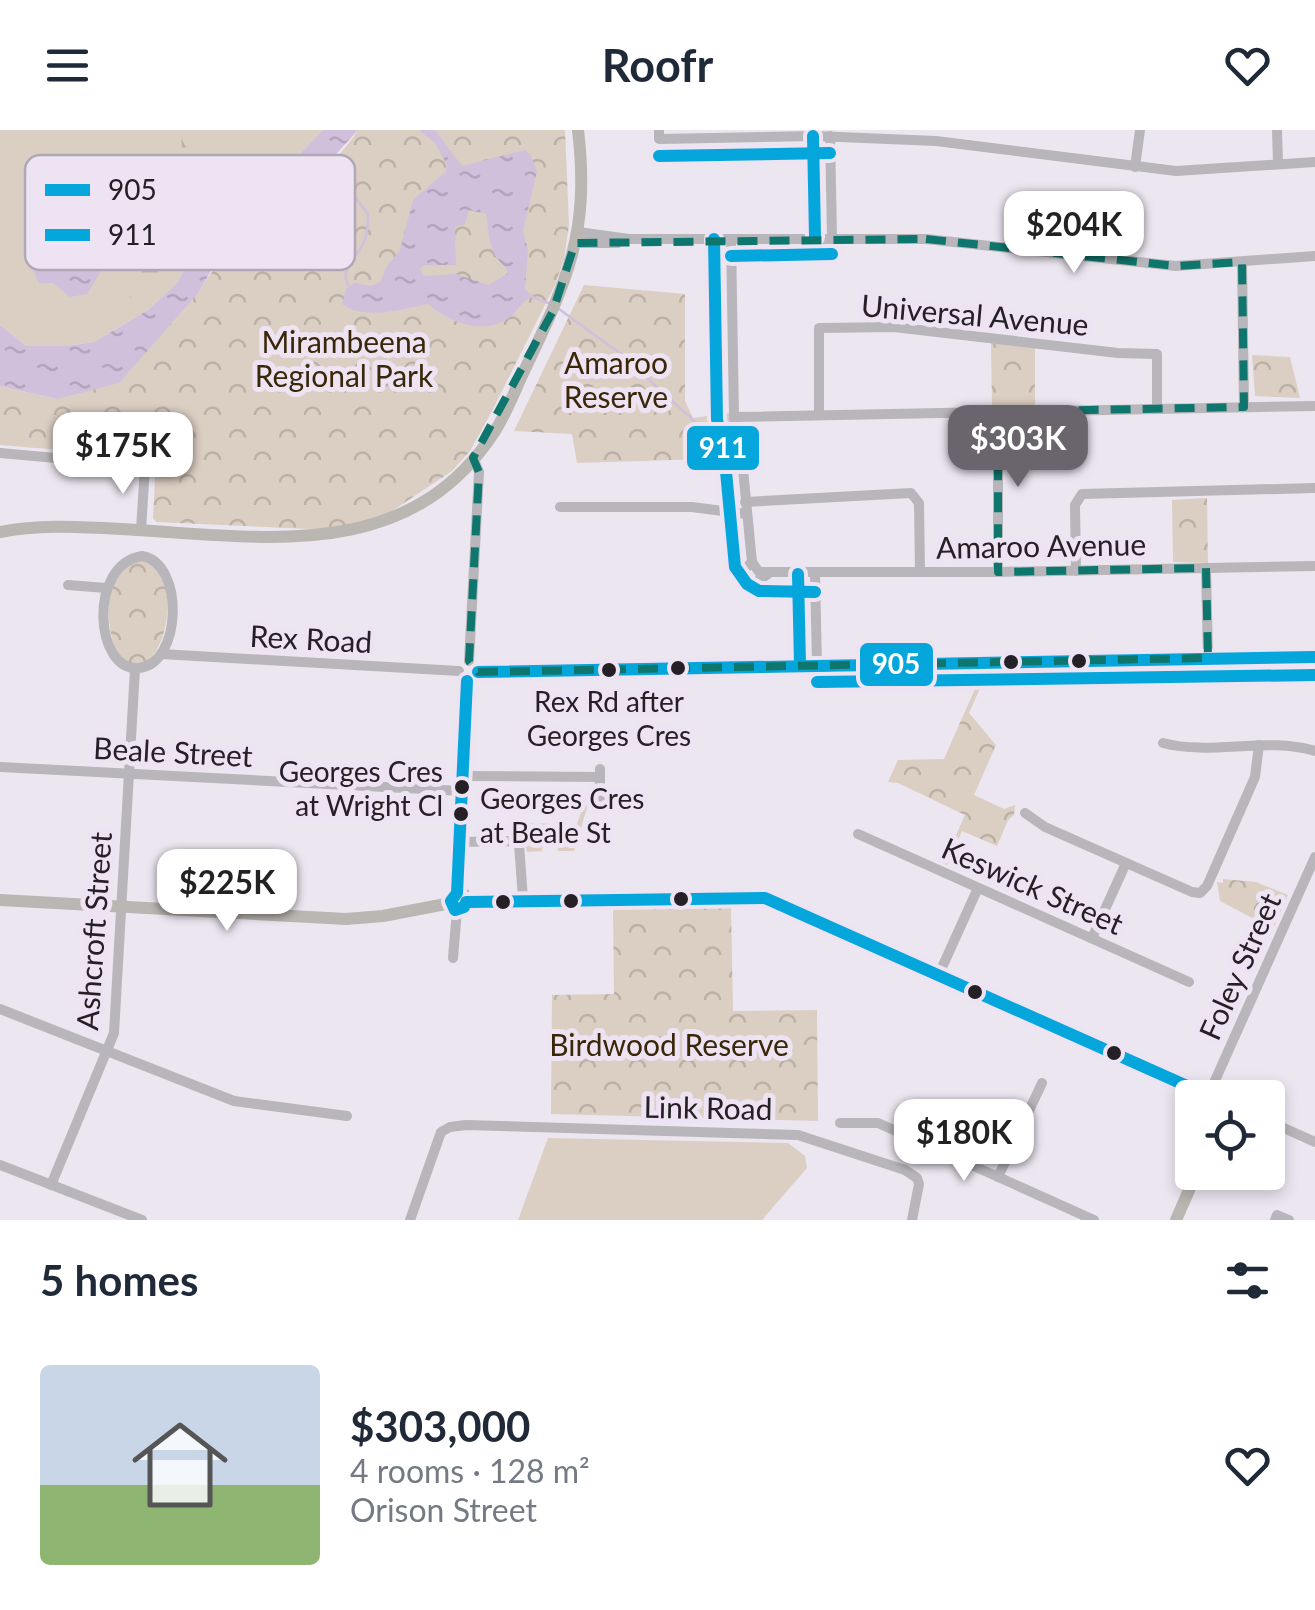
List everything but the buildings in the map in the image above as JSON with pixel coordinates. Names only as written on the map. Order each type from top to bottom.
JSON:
[{"type":"main road","points":[[0,532],[37,527],[272,537],[357,530],[417,506],[448,484],[495,430],[555,307],[577,238],[584,178],[578,130]]},
{"type":"main road","points":[[0,900],[353,919],[458,902],[757,897],[784,905],[1176,1080]]},
{"type":"main road","points":[[1176,1220],[1190,1190]]},
{"type":"street","points":[[1135,166],[1140,130]]},
{"type":"street","points":[[1277,130],[1278,164]]},
{"type":"street","points":[[659,135],[936,141],[1176,171],[1315,162]]},
{"type":"street","points":[[830,136],[832,237]]},
{"type":"street","points":[[577,238],[926,239],[1176,266],[1315,256]]},
{"type":"street","name":"Amaroo Avenue","points":[[731,239],[734,417],[752,562],[744,570],[753,584],[768,574],[1315,566]]},
{"type":"street","points":[[1242,262],[1244,407]]},
{"type":"street","name":"Universal Avenue","points":[[819,415],[819,328],[894,327],[1157,354],[1157,409]]},
{"type":"street","points":[[734,417],[1315,406]]},
{"type":"street","points":[[990,412],[998,455],[998,572]]},
{"type":"street","points":[[0,453],[145,466],[141,530]]},
{"type":"street","points":[[469,662],[479,472],[473,458]]},
{"type":"street","points":[[1076,571],[1075,505],[1082,494],[1315,488]]},
{"type":"street","points":[[560,507],[746,508],[911,493],[919,502],[920,572]]},
{"type":"street","points":[[146,556],[158,563],[167,576],[173,604],[171,628],[161,654],[148,666],[135,669],[124,665],[111,648],[104,622],[106,588],[127,560],[146,556]]},
{"type":"street","points":[[1206,568],[1208,658]]},
{"type":"street","points":[[816,574],[818,665]]},
{"type":"street","points":[[68,585],[106,588]]},
{"type":"street","name":"Rex Road","points":[[161,654],[459,671]]},
{"type":"street","points":[[478,672],[1315,657]]},
{"type":"street","points":[[467,681],[460,676],[462,664],[475,664],[478,672]]},
{"type":"street","name":"Ashcroft Street","points":[[51,1185],[115,1028],[135,669]]},
{"type":"street","points":[[467,681],[478,672]]},
{"type":"street","points":[[453,958],[467,681]]},
{"type":"street","points":[[1162,742],[1183,746],[1292,746],[1315,751]]},
{"type":"street","points":[[1024,813],[1045,827],[1126,863],[1192,892],[1207,894],[1255,778],[1259,746]]},
{"type":"street","name":"Beale Street","points":[[0,767],[462,791]]},
{"type":"street","points":[[463,776],[600,773],[600,804]]},
{"type":"street","name":"Keswick Street","points":[[858,834],[1189,982]]},
{"type":"street","points":[[460,842],[519,844],[523,900]]},
{"type":"street","name":"Foley Street","points":[[1219,1080],[1315,858]]},
{"type":"street","points":[[1092,938],[1126,863]]},
{"type":"street","points":[[939,974],[978,888]]},
{"type":"street","points":[[0,1008],[234,1100],[347,1116]]},
{"type":"street","points":[[998,1177],[1042,1082]]},
{"type":"street","points":[[840,1123],[878,1123],[1094,1220]]},
{"type":"street","name":"Link Road","points":[[410,1220],[440,1136],[446,1128],[466,1126],[798,1135],[864,1154],[914,1175],[920,1184],[912,1220]]},
{"type":"street","points":[[1285,1129],[1315,1142]]},
{"type":"street","points":[[0,1165],[142,1220]]},
{"type":"street","points":[[1275,1220],[1277,1215],[1289,1220]]},
{"type":"highlighted area","points":[[926,239],[1176,266],[1242,262],[1244,407],[988,412],[998,455],[998,572],[1206,568],[1208,658],[478,672],[469,661],[479,472],[473,458],[553,311],[575,243]]},
{"type":"green space","points":[[0,130],[323,130],[299,155],[25,155],[25,270],[184,270],[177,283],[148,310],[94,342],[25,346],[0,325]]},
{"type":"green space","points":[[180,130],[232,130],[216,144],[204,148],[200,155],[180,155]]},
{"type":"green space","name":"Mirambeena Regional Park","points":[[358,130],[565,130],[569,225],[564,259],[555,285],[491,413],[470,451],[452,471],[383,517],[332,530],[156,522],[156,458],[0,445],[0,386],[57,399],[199,292],[214,270],[355,270],[355,155],[341,153]]},
{"type":"green space","points":[[170,270],[147,298],[107,329],[138,286],[134,273]]},
{"type":"green space","name":"Amaroo Reserve","points":[[584,285],[685,294],[685,401],[693,418],[729,413],[736,458],[577,463],[572,434],[514,431]]},
{"type":"green space","points":[[991,343],[1035,348],[1035,407],[992,407]]},
{"type":"green space","points":[[1252,355],[1290,357],[1300,398],[1255,396]]},
{"type":"green space","points":[[1207,498],[1208,563],[1173,562],[1172,500]]},
{"type":"green space","points":[[137,560],[150,561],[165,587],[168,605],[158,647],[146,662],[137,664],[127,662],[114,646],[109,609],[117,580]]},
{"type":"green space","points":[[982,673],[987,673],[969,713],[996,745],[974,795],[1004,809],[1015,805],[1014,815],[997,846],[962,831],[947,865],[943,864],[965,815],[898,783],[888,782],[898,760],[944,759]]},
{"type":"green space","points":[[586,798],[587,808],[574,851],[558,851],[557,845],[543,845],[542,851],[527,852],[524,839],[513,838],[513,823],[577,824]]},
{"type":"green space","points":[[1223,879],[1256,882],[1288,895],[1273,929],[1220,901],[1217,882],[1223,883]]},
{"type":"green space","name":"Birdwood Reserve","points":[[731,907],[733,1011],[817,1010],[818,1121],[551,1114],[552,995],[614,994],[613,908]]},
{"type":"green space","points":[[548,1138],[788,1143],[805,1156],[807,1168],[762,1220],[518,1220]]},
{"type":"water","points":[[323,130],[358,130],[335,155],[299,155]]},
{"type":"water","points":[[419,130],[435,130],[462,166],[525,150],[537,171],[523,231],[528,250],[525,289],[532,296],[499,323],[466,324],[428,304],[373,313],[342,304],[346,289],[354,283],[371,286],[380,282],[400,250],[413,200],[446,171],[447,165],[435,143]],"holes":[[[469,210],[486,214],[492,247],[509,273],[488,285],[456,274],[424,276],[420,269],[424,265],[456,265],[455,227],[465,224]]]},
{"type":"water","points":[[33,270],[100,270],[87,294],[70,297],[53,283],[39,283]]},
{"type":"water","points":[[184,270],[211,270],[199,292],[119,383],[57,399],[0,386],[0,325],[26,346],[94,342],[148,310],[177,283]]},
{"type":"waterway","points":[[355,197],[368,214],[365,239],[355,256]]},
{"type":"waterway","points":[[347,270],[351,289]]},
{"type":"waterway","points":[[532,297],[548,303]]},
{"type":"waterway","points":[[559,309],[621,354],[705,431],[719,429],[728,420]]},
{"type":"transit line","name":"911","points":[[813,136],[815,237]]},
{"type":"transit line","name":"911","points":[[659,156],[830,153]]},
{"type":"transit line","name":"911","points":[[714,239],[717,419],[735,567],[747,584],[759,591],[815,592]]},
{"type":"transit line","name":"911","points":[[731,256],[832,254]]},
{"type":"transit line","name":"911","points":[[798,574],[800,665]]},
{"type":"transit line","name":"905","points":[[478,672],[1315,657]]},
{"type":"transit line","name":"911","points":[[817,682],[1315,675]]},
{"type":"transit line","name":"905","points":[[464,907],[455,910],[451,901],[457,893],[467,681]]},
{"type":"transit line","name":"905","points":[[466,902],[765,898],[1175,1081]]},
{"type":"place","name":"Rex Rd after Georges Cres","points":[[609,670]]},
{"type":"place","name":"Georges Cres at Wright Cl","points":[[462,787]]},
{"type":"place","name":"Georges Cres at Beale St","points":[[461,814]]}]
